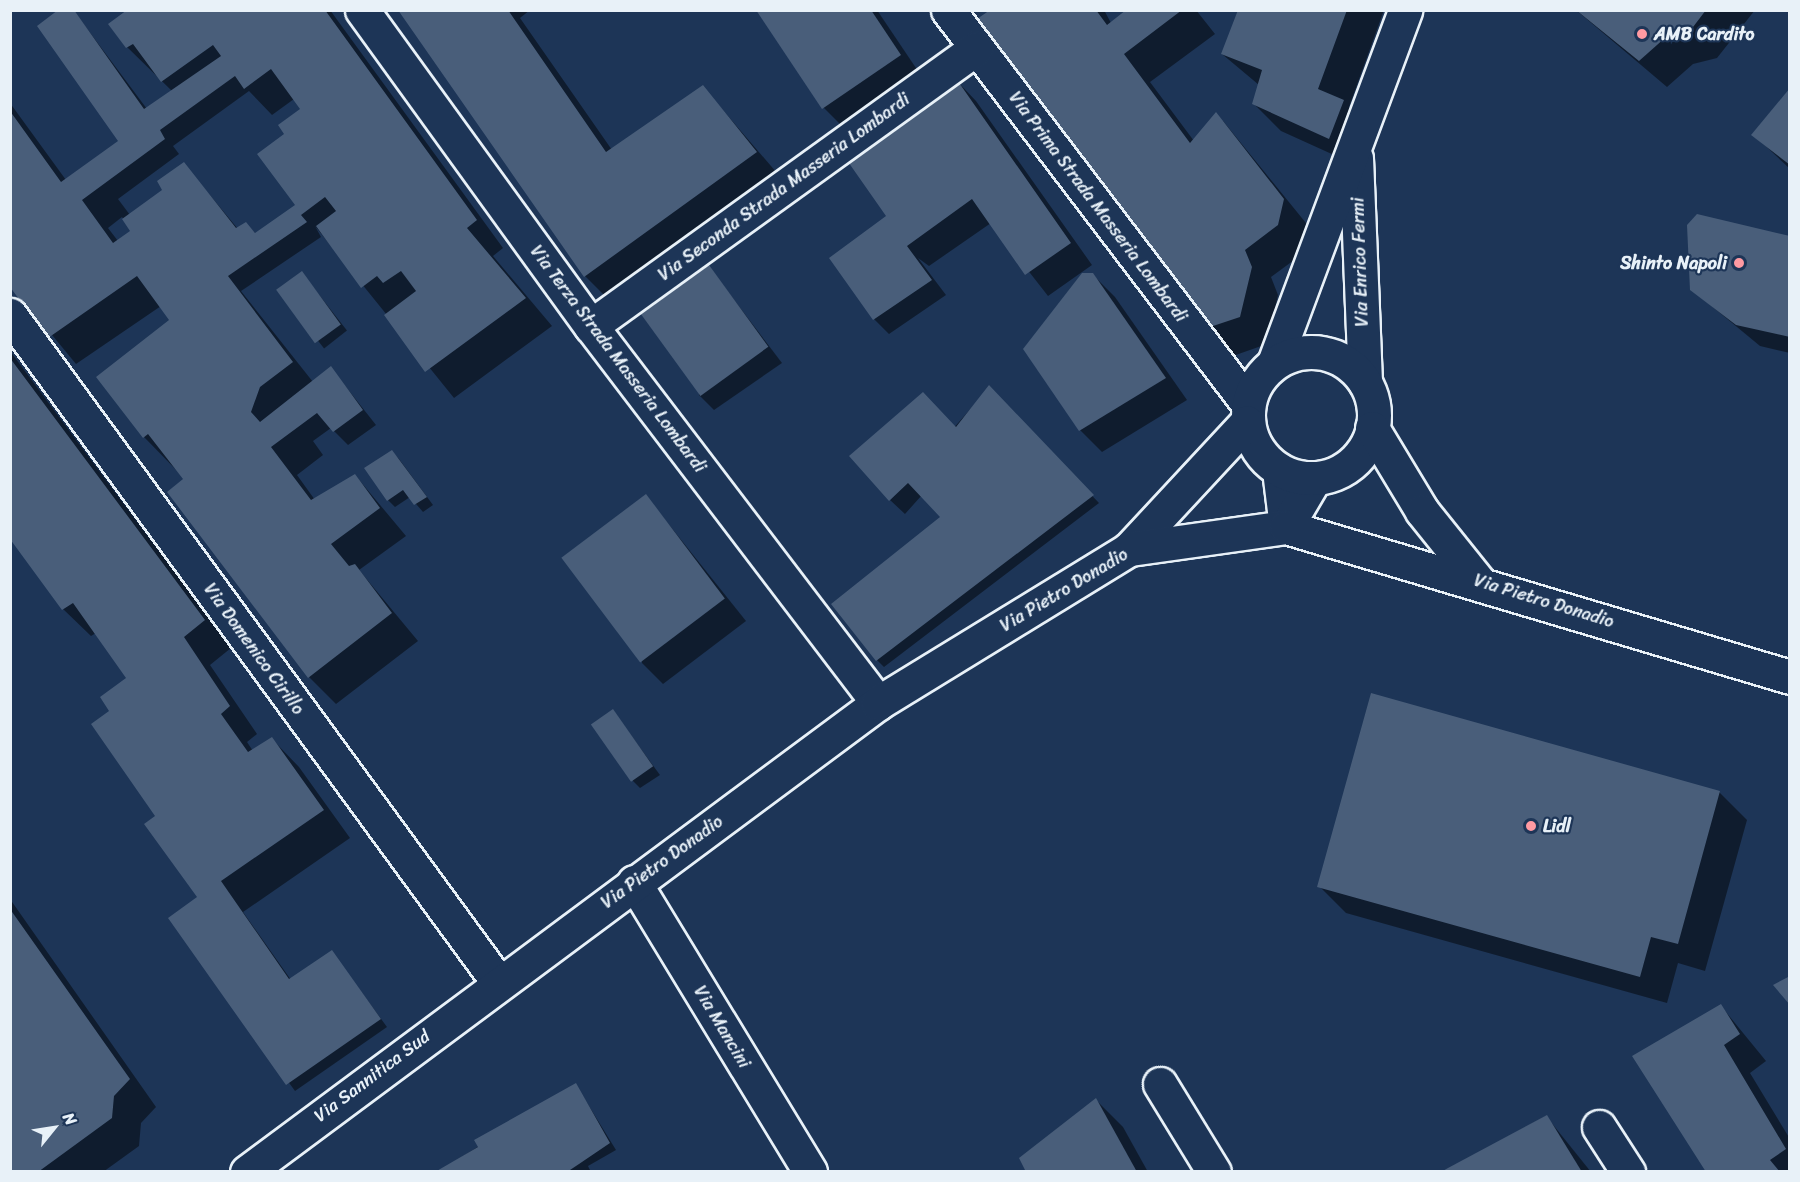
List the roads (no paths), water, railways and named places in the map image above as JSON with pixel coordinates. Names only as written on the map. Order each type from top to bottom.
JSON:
[{"type":"street","name":"Via Terza Strada Masseria Lombardi","points":[[363,10],[591,326],[878,703]]},
{"type":"street","name":"Via Prima Strada Masseria Lombardi","points":[[948,10],[1248,413]]},
{"type":"street","name":"Via Enrico Fermi","points":[[1274,363],[1405,10]]},
{"type":"street","name":"Via Seconda Strada Masseria Lombardi","points":[[591,326],[976,48]]},
{"type":"street","name":"Via Enrico Fermi","points":[[1355,141],[1365,382]]},
{"type":"street","name":"Via Domenico Cirillo","points":[[10,315],[498,982]]},
{"type":"street","points":[[1129,549],[1248,413],[1257,381],[1274,363],[1289,355],[1324,353],[1354,369],[1365,382],[1374,412],[1367,444],[1346,468],[1315,478],[1279,470],[1257,449],[1248,413]]},
{"type":"street","points":[[1372,428],[1422,511],[1479,581]]},
{"type":"street","points":[[1279,470],[1286,527]]},
{"type":"street","points":[[1286,527],[1315,478]]},
{"type":"street","name":"Via Pietro Donadio","points":[[498,982],[878,703],[1129,549],[1286,527],[1479,581],[1790,678]]},
{"type":"street","name":"Via Mancini","points":[[634,882],[810,1172]]},
{"type":"street","name":"Via Sannitica Sud","points":[[247,1172],[498,982]]},
{"type":"street","points":[[1160,1084],[1214,1172]]},
{"type":"street","points":[[1599,1127],[1628,1172]]},
{"type":"place","name":"AMB Cardito","points":[[1642,34]]},
{"type":"place","name":"Shinto Napoli","points":[[1739,263]]},
{"type":"place","name":"Lidl","points":[[1531,826]]}]
